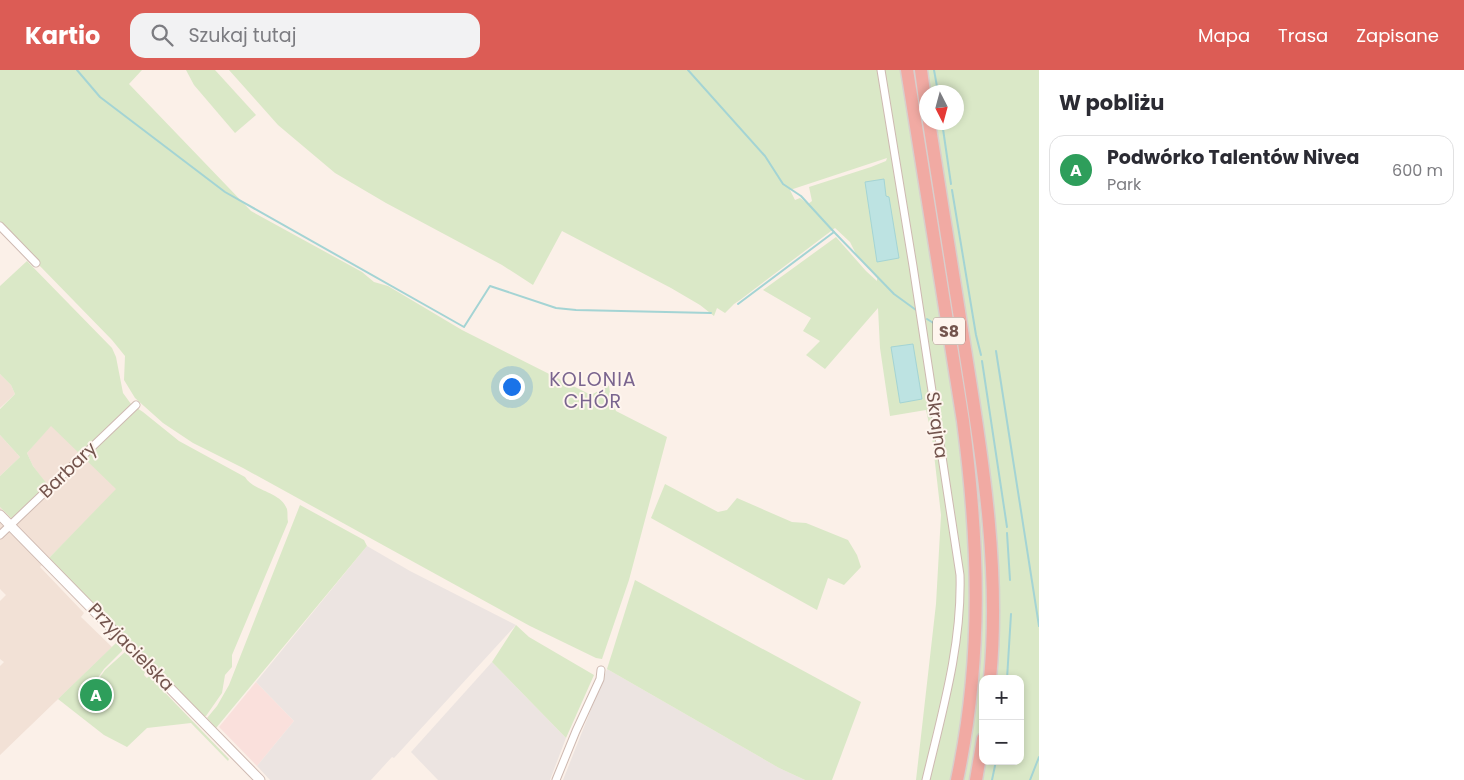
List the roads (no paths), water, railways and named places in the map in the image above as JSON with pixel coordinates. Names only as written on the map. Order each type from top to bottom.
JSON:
[{"type":"highway","name":"S8","points":[[907,70],[964,430],[974,525],[976,594],[974,653],[970,701],[957,780]]},
{"type":"highway","points":[[921,70],[923,85]]},
{"type":"highway","name":"S8","points":[[930,130],[981,449],[989,524],[993,594],[990,675]]},
{"type":"highway","points":[[976,780],[979,762]]},
{"type":"street","name":"Skrajna","points":[[881,70],[960,575],[960,608],[956,646],[926,780]]},
{"type":"street","points":[[0,226],[36,263]]},
{"type":"street","name":"Barbary","points":[[0,535],[136,405]]},
{"type":"street","name":"Przyjacielska","points":[[0,515],[260,780]]},
{"type":"street","points":[[556,780],[600,679],[601,670]]},
{"type":"water","points":[[884,179],[886,196],[889,197],[899,258],[877,262],[865,182]]},
{"type":"water","points":[[913,344],[922,399],[900,403],[891,347]]},
{"type":"waterway","points":[[77,70],[100,97],[225,192],[464,327],[490,286],[556,308],[711,313]]},
{"type":"waterway","points":[[688,70],[765,156],[783,184],[801,196],[834,232]]},
{"type":"waterway","points":[[934,70],[937,85]]},
{"type":"waterway","points":[[943,130],[951,184]]},
{"type":"waterway","points":[[952,190],[981,355]]},
{"type":"waterway","points":[[738,304],[834,232],[894,294],[916,310]]},
{"type":"waterway","points":[[927,319],[935,324]]},
{"type":"waterway","points":[[996,351],[1039,626]]},
{"type":"waterway","points":[[982,361],[1007,527]]},
{"type":"waterway","points":[[1007,533],[1010,580]]},
{"type":"waterway","points":[[1007,675],[1011,614]]},
{"type":"waterway","points":[[1030,780],[1039,757]]},
{"type":"waterway","points":[[992,780],[995,765]]},
{"type":"place","name":"Podwórko Talentów Nivea","points":[[96,695]]},
{"type":"district","name":"KOLONIA CHÓR","points":[[593,390]]}]
